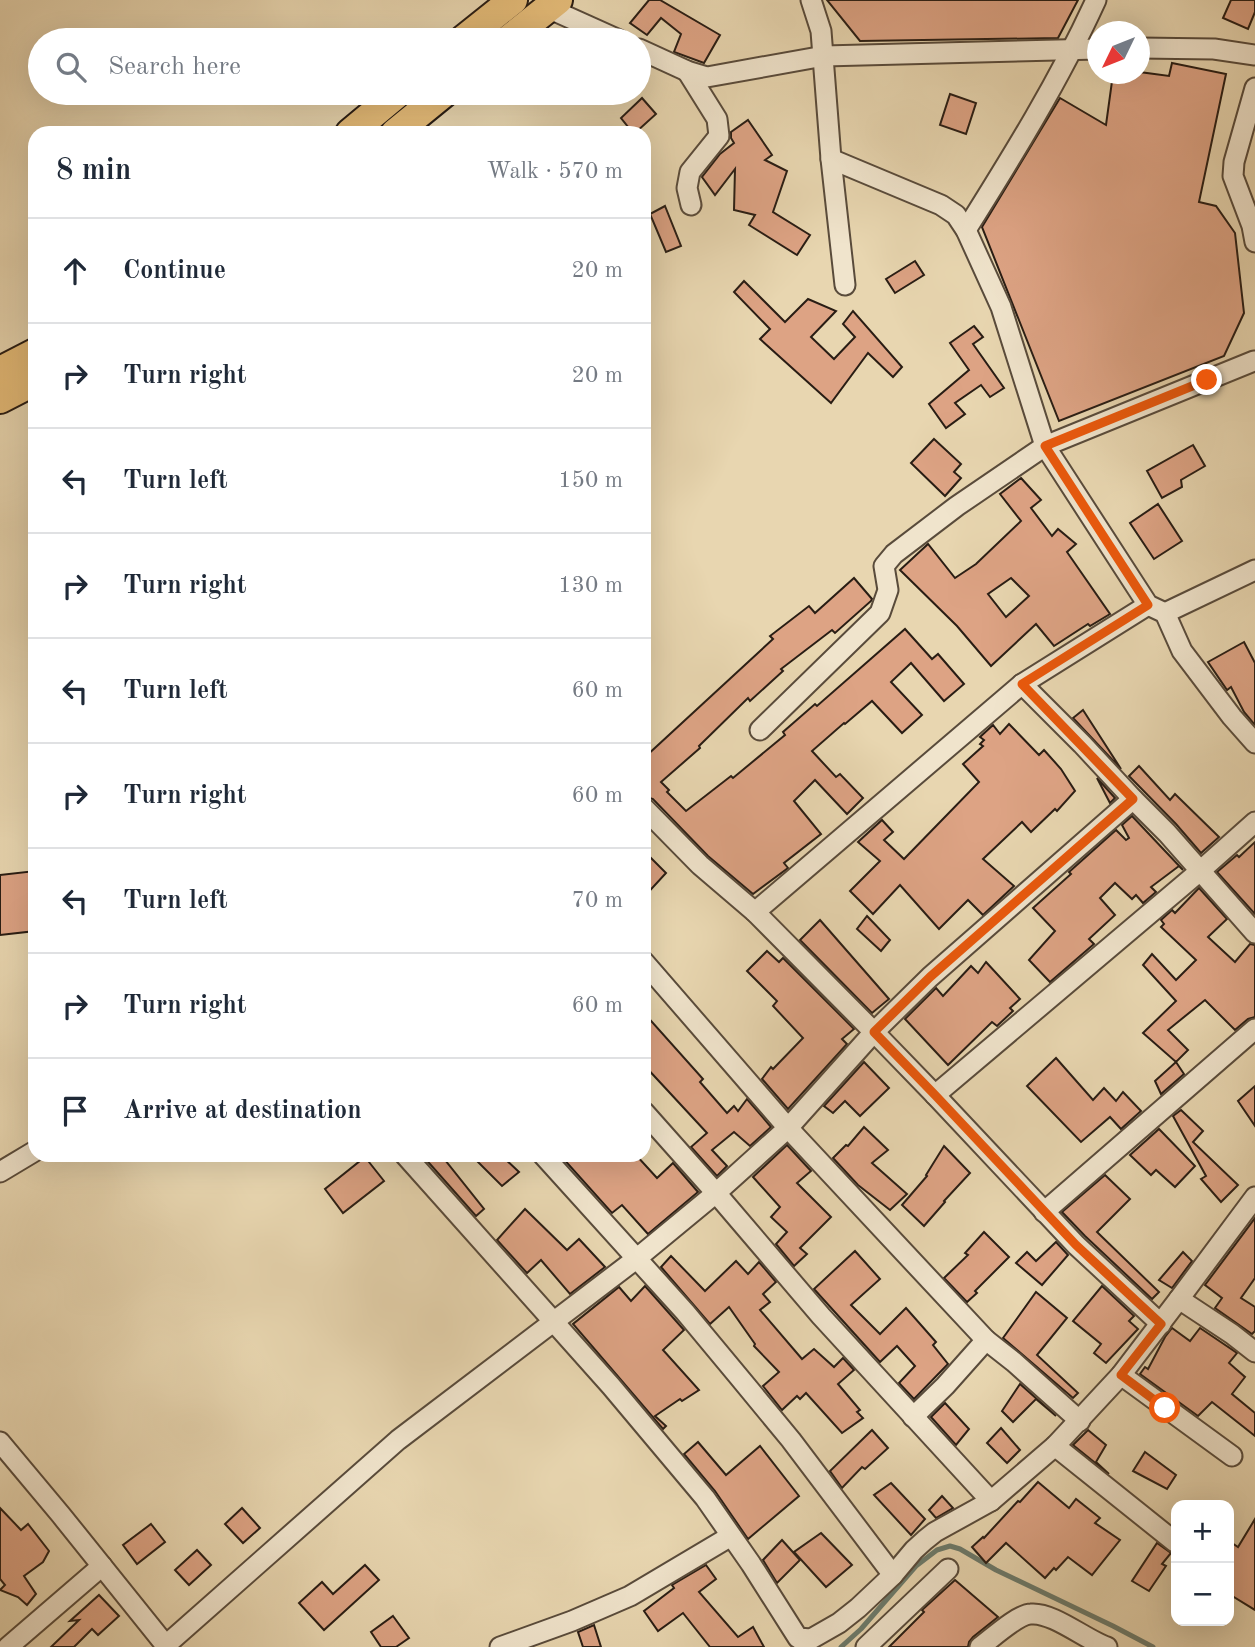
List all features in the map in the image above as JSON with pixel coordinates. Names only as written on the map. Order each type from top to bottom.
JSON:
[{"type":"highway","points":[[478,28],[513,0]]},
{"type":"highway","points":[[524,28],[553,4]]},
{"type":"highway","points":[[358,126],[384,105]]},
{"type":"highway","points":[[404,126],[429,105]]},
{"type":"highway","points":[[0,371],[28,357]]},
{"type":"highway","points":[[0,398],[28,385]]},
{"type":"street","points":[[811,0],[821,30],[831,159],[845,285]]},
{"type":"street","points":[[966,230],[1031,126],[1073,51],[1096,0]]},
{"type":"street","points":[[553,4],[597,28]]},
{"type":"street","points":[[1150,48],[1214,49],[1255,55]]},
{"type":"street","points":[[651,54],[707,77],[824,56],[1087,50]]},
{"type":"street","points":[[687,71],[717,120],[719,136],[690,172],[687,188],[691,205]]},
{"type":"street","points":[[1255,88],[1234,162],[1233,176],[1252,226],[1255,242]]},
{"type":"street","points":[[831,159],[941,205],[956,215],[966,230],[1001,307],[1045,446],[1182,651],[1255,743]]},
{"type":"street","points":[[760,730],[880,613],[888,590],[884,566],[894,554],[957,506],[1045,446],[1254,359]]},
{"type":"street","points":[[755,912],[1022,684],[1156,609],[1255,570]]},
{"type":"street","points":[[1022,684],[1167,833],[1255,933]]},
{"type":"street","points":[[0,1442],[166,1646],[398,1440],[636,1259],[716,1193],[788,1128],[874,1032],[930,977],[1133,799]]},
{"type":"street","points":[[651,815],[700,865],[755,912],[935,1095],[1085,1254],[1161,1324]]},
{"type":"street","points":[[935,1095],[1255,822]]},
{"type":"street","points":[[651,970],[788,1128],[986,1340],[1080,1421]]},
{"type":"street","points":[[1044,1212],[1255,1030]]},
{"type":"street","points":[[651,1120],[821,1315],[991,1501]]},
{"type":"street","points":[[0,1172],[28,1155]]},
{"type":"street","points":[[411,1162],[660,1444],[705,1498],[798,1638],[811,1639],[858,1608],[935,1532],[991,1501],[1055,1446],[1121,1375],[1255,1197]]},
{"type":"street","points":[[549,1162],[685,1312],[792,1440],[893,1575]]},
{"type":"street","points":[[1179,1300],[1255,1352]]},
{"type":"street","points":[[913,1417],[986,1340]]},
{"type":"street","points":[[1121,1375],[1232,1457]]},
{"type":"street","points":[[1055,1446],[1171,1539]]},
{"type":"street","points":[[500,1647],[630,1597],[731,1536]]},
{"type":"street","points":[[8,1647],[102,1566]]},
{"type":"street","points":[[866,1647],[948,1569]]},
{"type":"street","points":[[980,1647],[1011,1623],[1030,1613],[1048,1617],[1107,1647]]},
{"type":"building","points":[[649,0],[660,0],[720,35],[704,63],[674,52],[681,34],[661,18],[651,30],[651,28],[637,28],[630,23]]},
{"type":"building","points":[[827,0],[1078,0],[1058,38],[860,41]]},
{"type":"building","points":[[1231,0],[1255,0],[1255,12],[1248,29],[1223,18]]},
{"type":"building","points":[[1172,63],[1226,74],[1199,202],[1216,206],[1235,233],[1244,313],[1224,356],[1059,421],[982,227],[1060,98],[1106,125],[1112,84],[1150,84],[1150,73],[1169,76]]},
{"type":"building","points":[[950,94],[976,103],[966,134],[940,125]]},
{"type":"building","points":[[635,105],[648,105],[656,114],[643,126],[627,126],[621,118]]},
{"type":"building","points":[[748,120],[772,155],[765,160],[787,171],[773,212],[810,235],[797,255],[749,225],[755,215],[734,210],[735,169],[715,195],[702,177],[720,154],[734,143],[731,132]]},
{"type":"building","points":[[665,206],[681,246],[666,252],[651,213]]},
{"type":"building","points":[[915,261],[924,275],[895,293],[886,279]]},
{"type":"building","points":[[744,281],[785,322],[808,299],[836,311],[811,337],[834,359],[855,337],[843,324],[853,311],[902,367],[893,377],[868,353],[831,403],[760,339],[770,329],[734,292]]},
{"type":"building","points":[[974,326],[983,337],[973,344],[1004,388],[990,397],[981,385],[955,403],[965,414],[946,428],[929,404],[969,370],[950,343]]},
{"type":"building","points":[[934,439],[961,464],[954,472],[961,478],[945,496],[911,463]]},
{"type":"building","points":[[1193,445],[1205,466],[1181,480],[1182,487],[1162,498],[1147,471]]},
{"type":"building","points":[[1021,478],[1041,500],[1031,508],[1052,536],[1058,529],[1076,544],[1067,552],[1110,614],[1090,626],[1088,624],[1054,646],[1036,624],[991,666],[957,626],[900,570],[928,544],[955,578],[976,564],[1021,521],[1000,494]],"holes":[[[1011,578],[1029,596],[1006,617],[988,594]]]},
{"type":"building","points":[[1158,504],[1182,541],[1154,559],[1130,523]]},
{"type":"building","points":[[854,578],[872,599],[835,633],[832,630],[781,669],[783,671],[750,701],[748,698],[699,746],[700,748],[661,782],[686,811],[731,776],[733,778],[785,735],[783,732],[905,629],[932,659],[938,654],[964,684],[944,701],[911,663],[891,682],[922,715],[902,733],[872,701],[812,751],[836,777],[840,774],[863,798],[847,814],[815,780],[794,801],[821,834],[784,863],[788,868],[753,894],[708,856],[651,798],[651,752],[773,639],[770,636],[809,606],[815,613]]},
{"type":"building","points":[[1244,642],[1255,663],[1255,725],[1244,712],[1231,687],[1227,690],[1208,662]]},
{"type":"building","points":[[1083,710],[1121,769],[1073,718]]},
{"type":"building","points":[[1009,724],[1039,755],[1044,750],[1061,769],[1075,791],[1057,811],[1055,809],[1031,832],[1022,822],[983,859],[1014,886],[983,915],[968,900],[939,929],[900,885],[873,914],[850,891],[880,861],[858,842],[882,820],[893,832],[884,840],[904,859],[979,782],[963,764],[983,746],[980,744],[984,740],[980,737],[993,725],[1000,734]]},
{"type":"building","points":[[1139,766],[1170,800],[1175,794],[1219,837],[1201,853],[1129,776]]},
{"type":"building","points":[[1097,778],[1115,798],[1110,803]]},
{"type":"building","points":[[1132,816],[1183,870],[1179,866],[1151,887],[1156,892],[1143,903],[1136,895],[1132,899],[1115,883],[1100,898],[1115,915],[1089,939],[1094,944],[1050,982],[1029,960],[1055,931],[1033,908],[1116,830],[1126,840],[1129,838],[1122,825]]},
{"type":"building","points":[[1255,842],[1255,914],[1217,872]]},
{"type":"building","points":[[651,858],[666,873],[651,889]]},
{"type":"building","points":[[28,872],[28,932],[0,935],[0,875]]},
{"type":"building","points":[[1199,888],[1227,919],[1208,937],[1235,962],[1250,944],[1255,945],[1255,1017],[1248,1019],[1235,1030],[1205,1000],[1168,1030],[1188,1050],[1176,1062],[1143,1033],[1176,1001],[1143,965],[1152,954],[1176,980],[1196,960],[1161,927],[1164,924],[1161,920],[1172,910],[1175,913]]},
{"type":"building","points":[[867,916],[890,940],[881,951],[857,929]]},
{"type":"building","points":[[820,920],[889,999],[872,1013],[800,940]]},
{"type":"building","points":[[767,951],[779,962],[783,958],[854,1029],[842,1039],[847,1044],[788,1109],[762,1079],[771,1067],[773,1069],[803,1038],[773,1006],[777,1001],[747,971]]},
{"type":"building","points":[[986,962],[1020,999],[1010,1008],[1013,1011],[997,1026],[992,1022],[948,1065],[905,1019],[936,988],[943,996],[971,966],[978,973]]},
{"type":"building","points":[[651,1021],[703,1079],[700,1082],[727,1113],[734,1106],[738,1111],[747,1099],[771,1127],[750,1146],[734,1132],[712,1150],[727,1166],[717,1176],[691,1147],[707,1133],[651,1073]]},
{"type":"building","points":[[1056,1058],[1093,1100],[1104,1088],[1116,1101],[1123,1092],[1141,1111],[1121,1129],[1110,1117],[1081,1142],[1027,1086]]},
{"type":"building","points":[[864,1062],[889,1088],[860,1116],[845,1101],[833,1113],[824,1106]]},
{"type":"building","points":[[1176,1062],[1184,1074],[1161,1094],[1155,1081]]},
{"type":"building","points":[[1255,1086],[1255,1126],[1238,1101]]},
{"type":"building","points":[[1181,1110],[1203,1131],[1193,1142],[1238,1185],[1221,1202],[1201,1179],[1206,1176],[1173,1116]]},
{"type":"building","points":[[864,1127],[888,1150],[872,1163],[907,1194],[890,1210],[858,1185],[833,1158],[848,1146]]},
{"type":"building","points":[[1159,1129],[1195,1166],[1175,1187],[1156,1170],[1151,1175],[1130,1155]]},
{"type":"building","points":[[787,1145],[811,1171],[797,1183],[831,1217],[800,1248],[807,1254],[794,1266],[776,1244],[787,1232],[771,1217],[780,1207],[753,1177]]},
{"type":"building","points":[[944,1146],[970,1173],[924,1226],[902,1205],[927,1176]]},
{"type":"building","points":[[359,1162],[369,1162],[384,1181],[343,1213],[325,1189]]},
{"type":"building","points":[[428,1162],[447,1162],[484,1209],[476,1216]]},
{"type":"building","points":[[478,1162],[508,1162],[519,1172],[502,1186]]},
{"type":"building","points":[[566,1162],[642,1162],[657,1178],[673,1163],[698,1192],[648,1234],[622,1205],[612,1213]]},
{"type":"building","points":[[1105,1175],[1130,1199],[1097,1232],[1159,1292],[1152,1299],[1062,1212]]},
{"type":"building","points":[[525,1209],[567,1250],[579,1239],[605,1267],[570,1294],[541,1260],[527,1273],[497,1240]]},
{"type":"building","points":[[1255,1218],[1255,1278],[1241,1298],[1255,1307],[1255,1331],[1252,1334],[1215,1308],[1222,1298],[1205,1285]]},
{"type":"building","points":[[984,1232],[1009,1257],[967,1302],[944,1278],[968,1255],[965,1253]]},
{"type":"building","points":[[1056,1242],[1068,1255],[1042,1285],[1016,1263],[1027,1252],[1036,1261]]},
{"type":"building","points":[[855,1251],[880,1279],[851,1305],[880,1334],[906,1308],[936,1342],[933,1345],[948,1364],[914,1399],[899,1383],[915,1366],[897,1346],[880,1362],[814,1289]]},
{"type":"building","points":[[1183,1252],[1192,1261],[1172,1288],[1159,1280]]},
{"type":"building","points":[[671,1256],[705,1291],[736,1261],[748,1274],[759,1262],[776,1282],[763,1294],[770,1302],[760,1310],[802,1359],[814,1349],[834,1367],[843,1358],[854,1370],[838,1384],[860,1410],[857,1412],[863,1418],[842,1433],[806,1393],[800,1399],[797,1396],[782,1410],[763,1386],[779,1372],[754,1346],[729,1307],[710,1324],[661,1267]]},
{"type":"building","points":[[645,1286],[684,1330],[663,1350],[699,1390],[655,1416],[666,1426],[663,1429],[573,1324],[619,1287],[631,1301]]},
{"type":"building","points":[[1102,1286],[1134,1316],[1129,1321],[1138,1329],[1106,1363],[1094,1353],[1101,1344],[1073,1321]]},
{"type":"building","points":[[1036,1292],[1067,1318],[1037,1355],[1078,1393],[1073,1398],[1003,1338]]},
{"type":"building","points":[[1172,1328],[1190,1341],[1200,1328],[1237,1353],[1229,1363],[1245,1377],[1232,1394],[1255,1413],[1255,1436],[1212,1402],[1198,1416],[1140,1374],[1145,1367],[1148,1369]]},
{"type":"building","points":[[1020,1384],[1056,1416],[1036,1399],[1013,1422],[1002,1411]]},
{"type":"building","points":[[945,1403],[969,1429],[956,1445],[931,1417]]},
{"type":"building","points":[[1001,1428],[1020,1450],[1007,1463],[987,1443]]},
{"type":"building","points":[[872,1430],[888,1448],[865,1469],[862,1467],[842,1488],[830,1471]]},
{"type":"building","points":[[1088,1430],[1106,1445],[1096,1462],[1109,1474],[1073,1445]]},
{"type":"building","points":[[698,1442],[726,1475],[760,1446],[799,1496],[748,1539],[715,1491],[684,1454]]},
{"type":"building","points":[[1145,1452],[1176,1475],[1167,1489],[1133,1471]]},
{"type":"building","points":[[1038,1482],[1069,1508],[1076,1499],[1100,1518],[1095,1523],[1120,1540],[1092,1575],[1068,1557],[1045,1578],[1006,1543],[986,1563],[972,1547]]},
{"type":"building","points":[[891,1483],[925,1519],[911,1535],[874,1495]]},
{"type":"building","points":[[942,1496],[953,1508],[936,1518],[929,1510]]},
{"type":"building","points":[[0,1508],[21,1530],[28,1524],[49,1551],[43,1562],[24,1576],[36,1594],[27,1605],[18,1597],[0,1590],[5,1585],[0,1579]]},
{"type":"building","points":[[242,1508],[260,1528],[243,1543],[225,1524]]},
{"type":"building","points":[[1255,1519],[1255,1610],[1234,1597],[1234,1544],[1238,1547]]},
{"type":"building","points":[[151,1524],[165,1542],[137,1564],[123,1545]]},
{"type":"building","points":[[821,1533],[852,1565],[826,1587],[794,1552]]},
{"type":"building","points":[[782,1540],[800,1560],[777,1583],[763,1560]]},
{"type":"building","points":[[1157,1543],[1171,1553],[1162,1564],[1166,1566],[1149,1591],[1132,1581]]},
{"type":"building","points":[[197,1550],[211,1565],[189,1585],[175,1570]]},
{"type":"building","points":[[365,1565],[379,1580],[324,1630],[299,1603],[322,1582],[333,1594]]},
{"type":"building","points":[[706,1565],[716,1579],[699,1592],[738,1637],[753,1627],[764,1647],[710,1647],[683,1613],[658,1631],[644,1611],[674,1588],[672,1585]]},
{"type":"building","points":[[955,1580],[998,1617],[973,1637],[968,1647],[889,1647],[924,1612],[922,1610]]},
{"type":"building","points":[[99,1595],[119,1616],[98,1635],[92,1629],[74,1647],[51,1647],[79,1620],[70,1621]]},
{"type":"building","points":[[393,1616],[409,1638],[396,1647],[381,1647],[371,1632]]},
{"type":"building","points":[[594,1625],[601,1647],[583,1647],[578,1632]]},
{"type":"waterway","points":[[841,1647],[861,1629],[916,1566],[937,1550],[950,1546],[1153,1647]]},
{"type":"route","points":[[1165,1408],[1121,1375],[1161,1324],[1076,1245],[874,1032],[930,977],[1133,799],[1022,684],[1148,605],[1045,446],[1207,380]]}]
